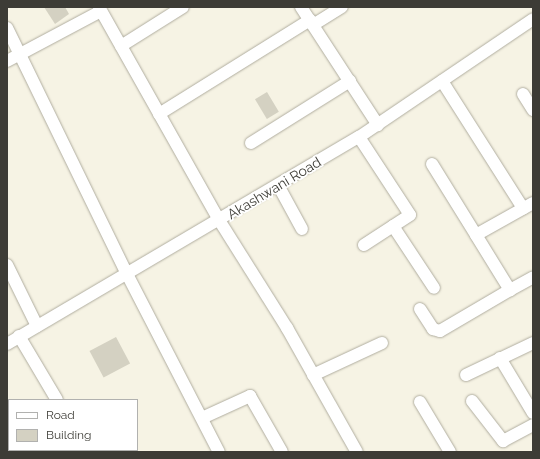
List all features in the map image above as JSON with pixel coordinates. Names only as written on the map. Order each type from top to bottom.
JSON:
[{"type":"street","points":[[121,46],[184,7]]},
{"type":"street","points":[[301,7],[378,125]]},
{"type":"street","points":[[159,114],[312,23],[342,7]]},
{"type":"street","points":[[7,61],[100,9],[219,220],[314,375],[357,452]]},
{"type":"street","name":"Akashwani Road","points":[[7,344],[359,137],[533,19]]},
{"type":"street","points":[[7,28],[127,274],[219,452]]},
{"type":"street","points":[[251,143],[350,81]]},
{"type":"street","points":[[442,81],[528,205],[476,235]]},
{"type":"street","points":[[523,94],[533,110]]},
{"type":"street","points":[[359,137],[410,215],[364,245]]},
{"type":"street","points":[[432,164],[510,290]]},
{"type":"street","points":[[278,185],[302,229]]},
{"type":"street","points":[[393,226],[434,288]]},
{"type":"street","points":[[7,265],[37,326]]},
{"type":"street","points":[[420,309],[433,329],[440,331],[533,278]]},
{"type":"street","points":[[19,336],[56,399]]},
{"type":"street","points":[[314,375],[382,343]]},
{"type":"street","points":[[466,375],[533,343]]},
{"type":"street","points":[[500,358],[533,413]]},
{"type":"street","points":[[202,418],[250,396],[282,452]]},
{"type":"street","points":[[472,401],[503,441],[533,425]]},
{"type":"street","points":[[420,402],[450,452]]},
{"type":"building","points":[[44,7],[65,7],[69,14],[55,24]]},
{"type":"building","points":[[267,92],[279,112],[267,119],[255,99]]},
{"type":"building","points":[[116,337],[130,363],[104,378],[90,351]]}]
